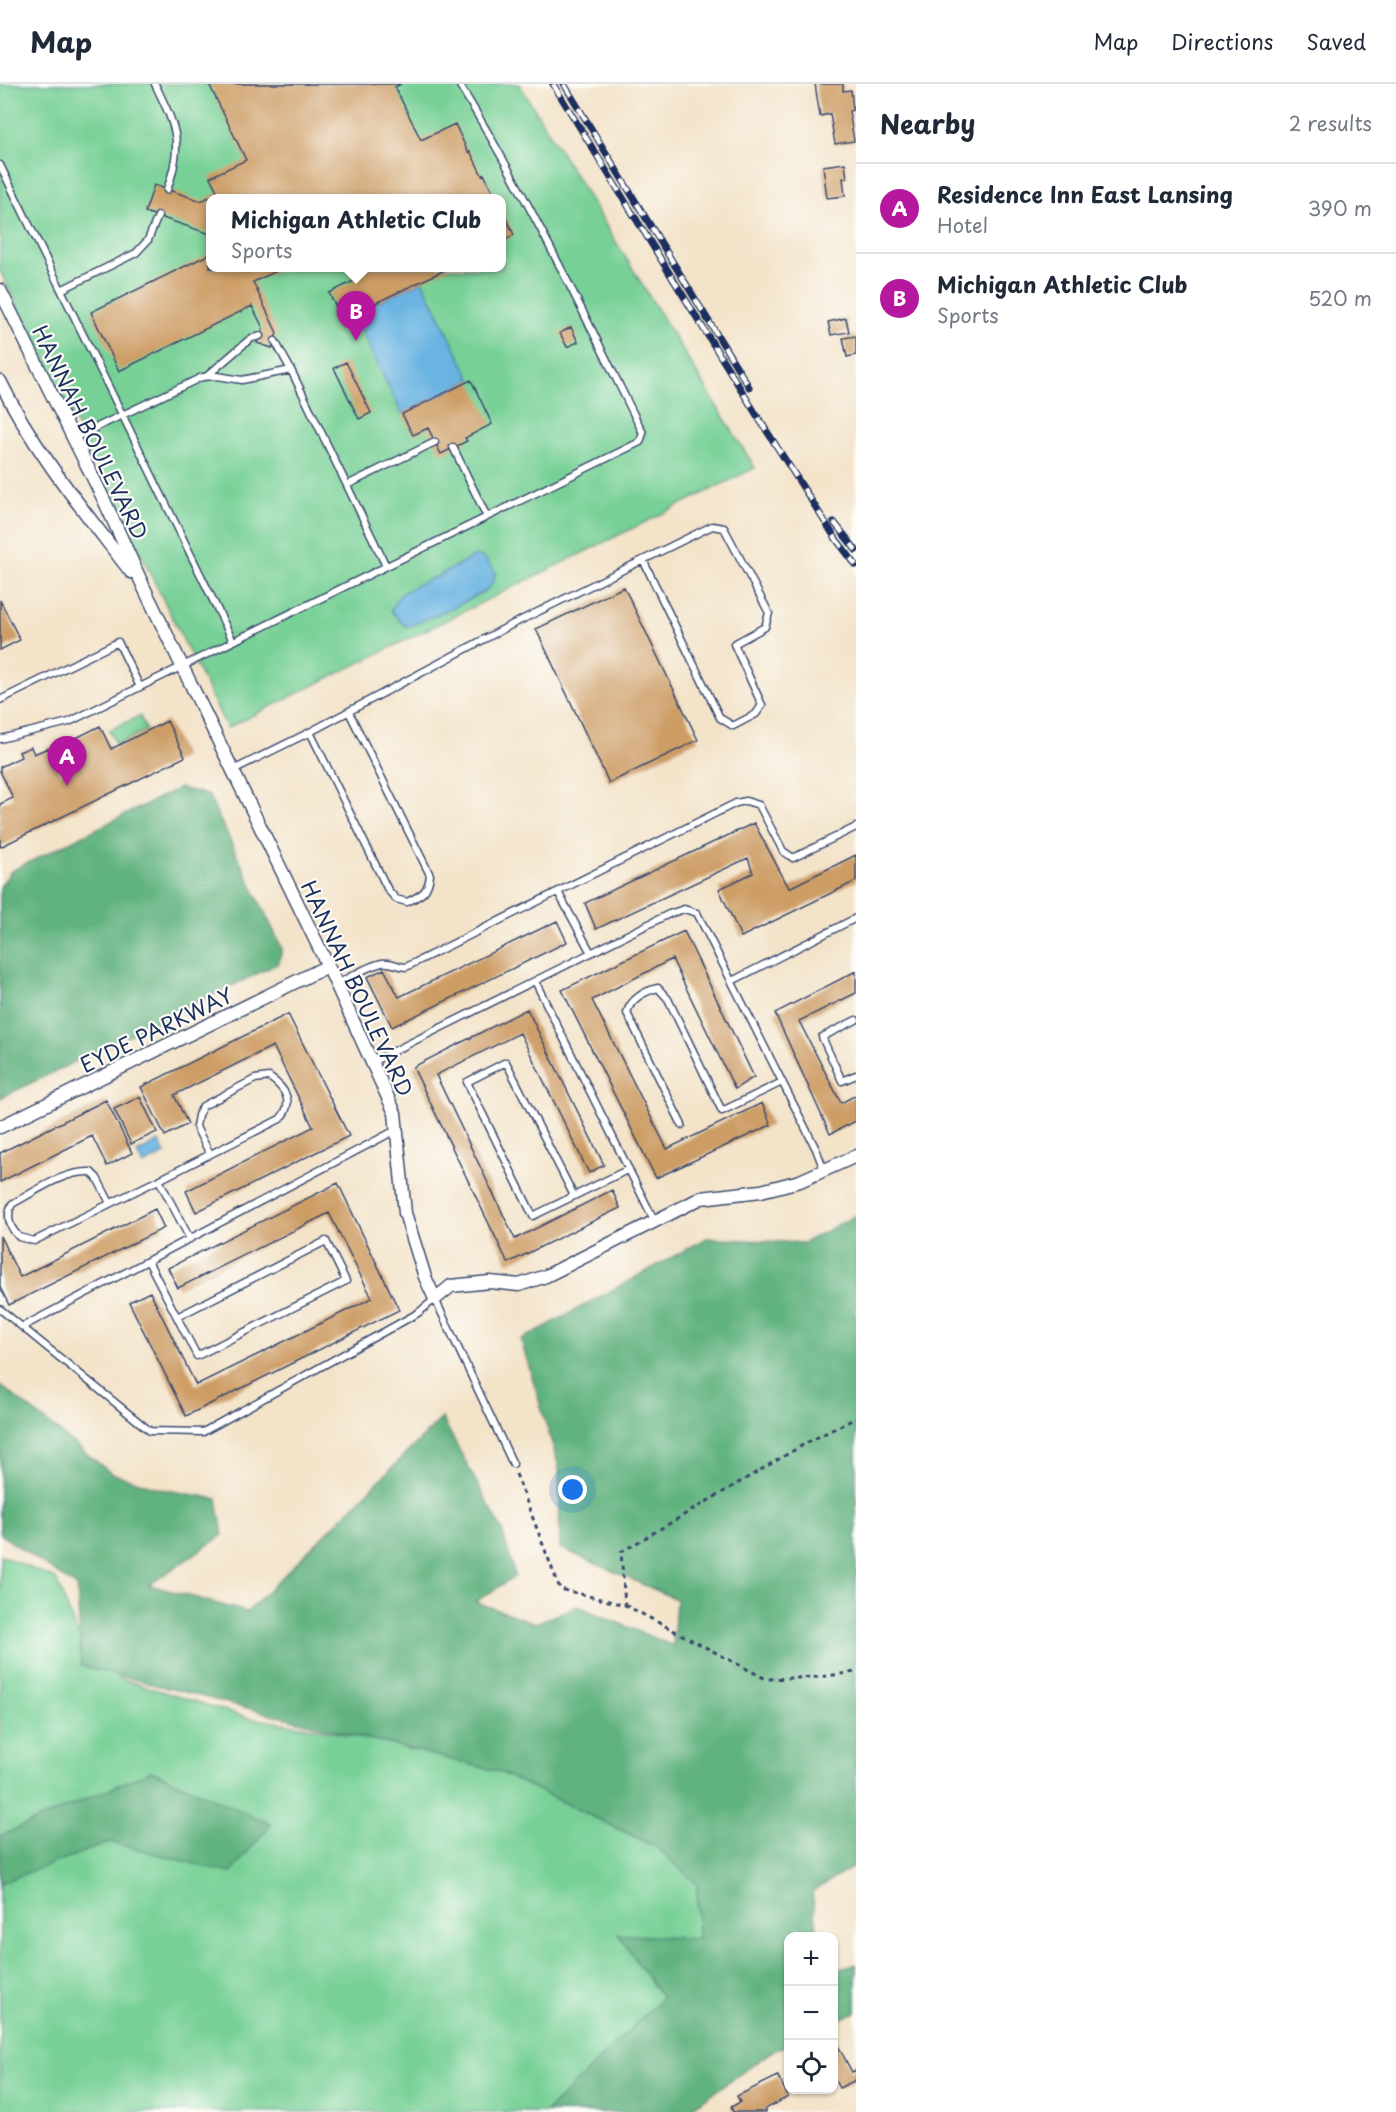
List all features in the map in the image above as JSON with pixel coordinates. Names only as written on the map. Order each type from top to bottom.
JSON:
[{"type":"street","name":"HANNAH BOULEVARD","points":[[0,290],[74,438],[145,590],[337,984],[395,1113],[405,1213],[425,1277],[435,1299]]},
{"type":"street","name":"HANNAH BOULEVARD","points":[[0,381],[12,406],[47,461],[145,590]]},
{"type":"street","name":"EYDE PARKWAY","points":[[0,1127],[328,966]]},
{"type":"street","points":[[435,1299],[451,1286],[490,1282],[519,1286],[546,1276],[701,1198],[761,1191],[800,1181],[856,1156]]},
{"type":"lane","points":[[155,84],[172,120],[177,140],[176,161],[167,190]]},
{"type":"lane","points":[[0,739],[69,722],[636,444],[642,438],[643,433],[498,148],[459,84]]},
{"type":"lane","points":[[0,165],[232,641]]},
{"type":"lane","points":[[61,290],[136,253],[148,240],[158,216]]},
{"type":"lane","points":[[74,438],[192,381],[207,376],[250,339],[260,336]]},
{"type":"lane","points":[[275,341],[386,566]]},
{"type":"lane","points":[[207,376],[242,380],[291,370]]},
{"type":"lane","points":[[347,485],[435,442]]},
{"type":"lane","points":[[453,447],[487,517]]},
{"type":"lane","points":[[233,770],[310,732],[509,626],[712,526],[724,528],[769,613],[765,627],[734,644],[762,705],[756,714],[733,726],[720,718],[643,560]]},
{"type":"lane","points":[[0,700],[118,642],[140,687]]},
{"type":"lane","points":[[310,732],[388,890],[396,899],[407,902],[419,897],[428,888],[430,875],[350,711]]},
{"type":"lane","points":[[337,984],[382,963],[392,962],[399,967],[406,967],[736,803],[747,801],[759,805],[783,851],[793,858],[856,827]]},
{"type":"lane","points":[[558,892],[591,953]]},
{"type":"lane","points":[[372,1062],[669,914],[684,909],[697,913],[816,1149],[824,1170]]},
{"type":"lane","points":[[732,981],[856,918]]},
{"type":"lane","points":[[535,981],[654,1220]]},
{"type":"lane","points":[[682,1125],[627,1013],[628,1008],[638,997],[650,990],[658,988],[668,999],[722,1112],[782,1082]]},
{"type":"lane","points":[[856,1020],[822,1037],[843,1082],[856,1075]]},
{"type":"lane","points":[[574,1196],[507,1062],[467,1082],[533,1216],[574,1196],[629,1169]]},
{"type":"lane","points":[[110,1203],[97,1178],[91,1172],[80,1171],[59,1179],[12,1204],[9,1211],[9,1223],[19,1237],[34,1240],[159,1180],[280,1119],[287,1111],[288,1101],[282,1086],[269,1077],[255,1079],[203,1106],[198,1115],[196,1127],[210,1154]]},
{"type":"lane","points":[[22,1327],[397,1130]]},
{"type":"lane","points":[[159,1180],[190,1239]]},
{"type":"lane","points":[[148,1261],[197,1356],[346,1281],[326,1241],[177,1317]]},
{"type":"lane","points":[[0,1309],[150,1431],[203,1432],[418,1312],[435,1299],[513,1464]]},
{"type":"path","points":[[625,1605],[621,1552],[808,1442],[856,1418]]},
{"type":"path","points":[[513,1464],[560,1589],[625,1605],[766,1679],[819,1677],[856,1672]]},
{"type":"green space","points":[[0,84],[519,84],[755,468],[227,728],[0,271]]},
{"type":"green space","points":[[140,716],[146,730],[116,745],[109,730]]},
{"type":"green space","points":[[179,788],[208,795],[282,948],[279,963],[0,1098],[0,887],[11,871]]},
{"type":"green space","points":[[856,1215],[856,1865],[812,1892],[817,1932],[784,1932],[784,2046],[771,2052],[686,2112],[546,2112],[662,1998],[618,1934],[698,1939],[697,1884],[656,1847],[500,1772],[81,1666],[77,1587],[0,1534],[0,1385],[111,1473],[161,1489],[217,1499],[223,1535],[149,1585],[247,1612],[442,1418],[502,1530],[515,1576],[475,1602],[536,1623],[578,1606],[673,1646],[676,1599],[560,1548],[559,1467],[521,1340],[707,1238],[804,1243]]},
{"type":"green space","points":[[0,1555],[56,1579],[77,1633],[121,1679],[249,1718],[315,1728],[437,1753],[511,1765],[731,1888],[634,2112],[0,2112]]},
{"type":"green space","points":[[151,1771],[271,1824],[230,1873],[110,1842],[0,1883],[0,1836]]},
{"type":"green space","points":[[856,1964],[856,2012],[838,2020],[838,1986],[838,1968]]},
{"type":"water","points":[[422,281],[471,380],[402,414],[353,314]]},
{"type":"water","points":[[478,556],[485,559],[495,573],[493,582],[487,590],[410,626],[405,626],[391,611],[399,596],[406,591]]},
{"type":"water","points":[[159,1141],[165,1154],[143,1165],[137,1153]]},
{"type":"building","points":[[209,84],[401,84],[395,87],[421,140],[455,124],[468,152],[470,151],[494,194],[216,194],[218,193],[210,177],[246,160]]},
{"type":"building","points":[[815,84],[843,84],[843,91],[851,90],[853,110],[849,111],[854,141],[835,144],[830,114],[820,116]]},
{"type":"building","points":[[845,163],[847,178],[843,178],[845,196],[827,198],[823,166]]},
{"type":"building","points":[[154,185],[201,201],[206,199],[206,233],[145,212]]},
{"type":"building","points":[[506,218],[514,235],[506,240]]},
{"type":"building","points":[[206,256],[206,272],[274,272],[253,282],[277,333],[272,348],[257,343],[263,328],[252,306],[119,371],[91,312]]},
{"type":"building","points":[[349,272],[441,272],[342,319],[329,293],[354,281]]},
{"type":"building","points":[[846,318],[849,332],[831,335],[828,322]]},
{"type":"building","points":[[571,327],[578,342],[567,347],[560,333]]},
{"type":"building","points":[[856,336],[856,355],[847,357],[843,338]]},
{"type":"building","points":[[346,362],[371,413],[359,419],[334,368]]},
{"type":"building","points":[[471,380],[492,424],[465,438],[467,441],[441,454],[428,428],[413,435],[402,414]]},
{"type":"building","points":[[624,587],[698,740],[609,783],[536,629]]},
{"type":"building","points":[[0,600],[20,640],[0,650]]},
{"type":"building","points":[[167,721],[185,757],[0,847],[0,804],[13,798],[0,767],[21,757],[19,752],[31,747],[34,754],[48,748],[61,774],[75,767],[64,744],[100,726],[111,749]]},
{"type":"building","points":[[754,823],[789,888],[856,855],[856,881],[741,937],[719,889],[753,873],[748,858],[596,929],[585,903]]},
{"type":"building","points":[[557,921],[567,942],[392,1027],[367,977],[384,969],[399,997]]},
{"type":"building","points":[[684,931],[754,1077],[735,1089],[672,959],[592,1000],[667,1149],[762,1103],[771,1125],[656,1178],[562,990]]},
{"type":"building","points":[[856,971],[856,993],[799,1021],[841,1103],[856,1095],[856,1121],[830,1134],[775,1013]]},
{"type":"building","points":[[527,1009],[604,1165],[589,1173],[520,1033],[436,1075],[515,1239],[612,1190],[620,1208],[508,1263],[413,1067]]},
{"type":"building","points":[[288,1014],[349,1136],[196,1212],[186,1191],[313,1127],[273,1046],[174,1095],[188,1124],[165,1136],[141,1087]]},
{"type":"building","points":[[140,1097],[157,1132],[131,1144],[114,1109]]},
{"type":"building","points":[[106,1100],[132,1153],[107,1166],[92,1136],[0,1182],[0,1153]]},
{"type":"building","points":[[338,1183],[399,1310],[186,1416],[129,1302],[150,1292],[196,1385],[372,1298],[329,1213],[178,1288],[168,1268]]},
{"type":"building","points":[[155,1209],[164,1228],[9,1305],[0,1287],[0,1236],[20,1277]]},
{"type":"building","points":[[838,2046],[852,2072],[856,2070],[856,2080],[839,2088]]},
{"type":"building","points":[[778,2076],[784,2094],[788,2097],[765,2109],[766,2112],[733,2112],[731,2107],[740,2102],[737,2096]]},
{"type":"railway","points":[[553,84],[761,422],[836,539],[856,565]]},
{"type":"railway","points":[[564,84],[749,387]]},
{"type":"railway","points":[[834,522],[856,550]]},
{"type":"place","name":"Michigan Athletic Club","points":[[356,341]]},
{"type":"place","name":"Residence Inn East Lansing","points":[[67,786]]}]
